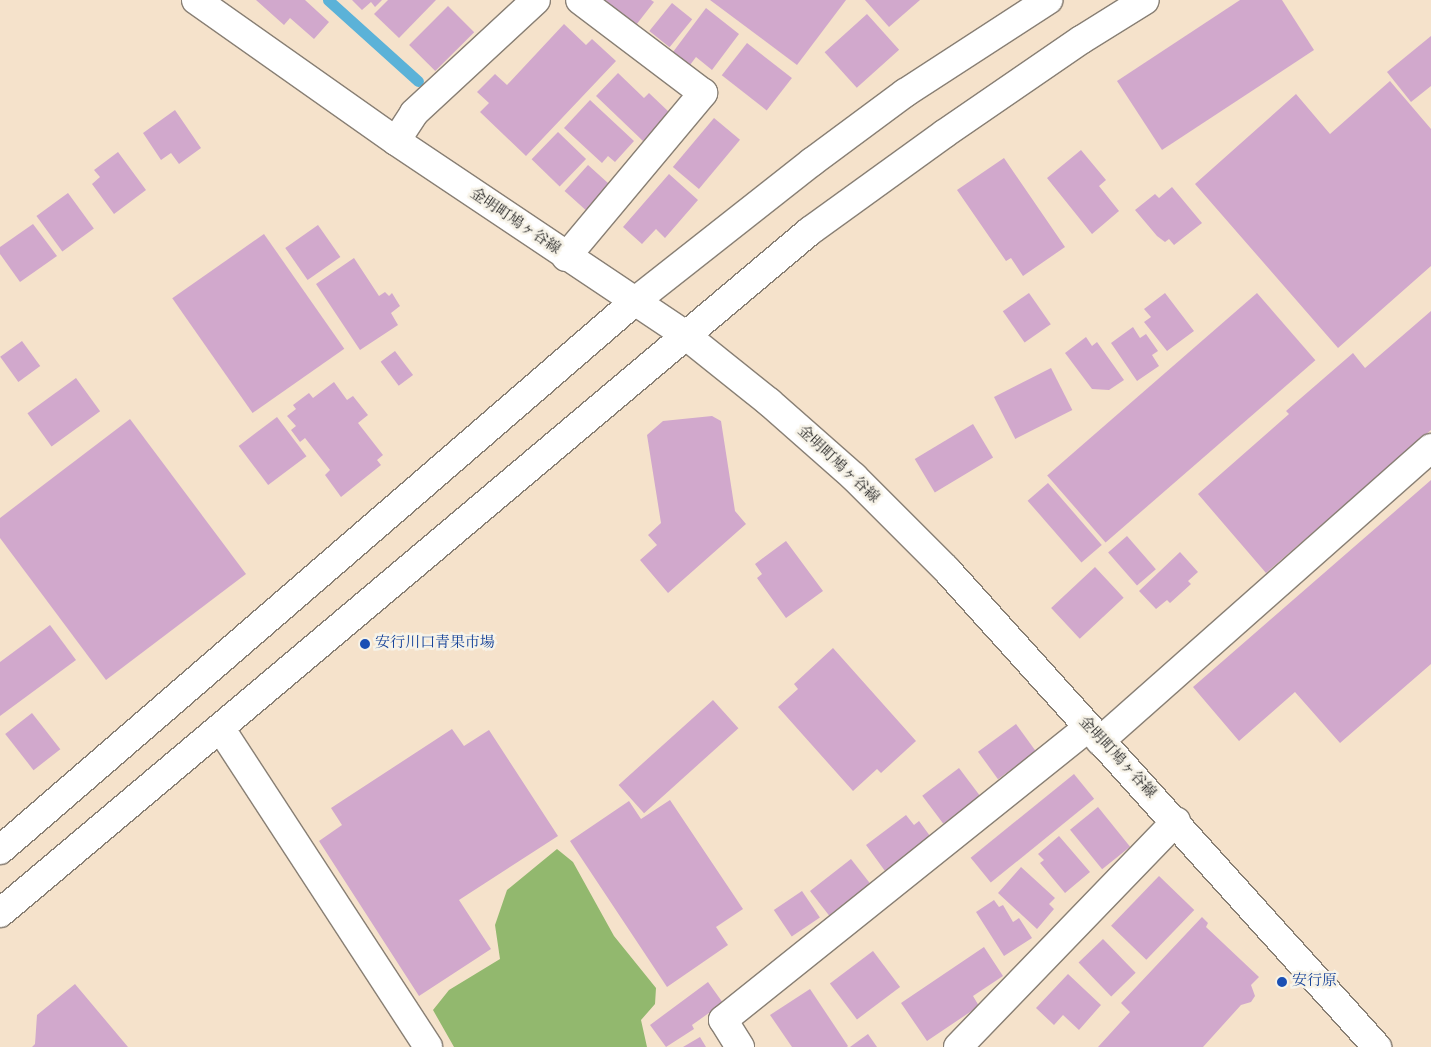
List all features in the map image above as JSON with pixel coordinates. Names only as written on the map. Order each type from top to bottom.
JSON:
[{"type":"street","name":"金明町鳩ヶ谷線","points":[[196,0],[396,141],[566,257],[684,334],[769,402],[854,477],[946,569],[1094,734],[1176,821],[1377,1047]]},
{"type":"street","points":[[396,141],[414,113],[536,0]]},
{"type":"street","points":[[566,257],[702,93],[580,0]]},
{"type":"street","points":[[0,850],[634,302],[812,162],[897,99],[1048,0]]},
{"type":"street","points":[[0,913],[221,729],[684,334],[810,231],[896,168],[1081,40],[1145,0]]},
{"type":"street","points":[[740,1047],[723,1020],[1094,734],[1431,448]]},
{"type":"street","points":[[221,729],[428,1047]]},
{"type":"street","points":[[958,1047],[1176,821]]},
{"type":"green space","points":[[557,849],[573,862],[614,936],[656,988],[655,1004],[641,1020],[647,1047],[454,1047],[433,1010],[449,990],[500,959],[495,925],[507,890]]},
{"type":"building","points":[[256,0],[305,0],[329,22],[314,39],[290,18],[284,25]]},
{"type":"building","points":[[352,0],[382,0],[375,7],[371,2],[362,10]]},
{"type":"building","points":[[388,0],[436,0],[399,38],[374,14]]},
{"type":"building","points":[[605,0],[651,0],[654,2],[636,25]]},
{"type":"building","points":[[710,0],[846,0],[797,65]]},
{"type":"building","points":[[865,0],[920,0],[889,27]]},
{"type":"building","points":[[1240,0],[1282,0],[1314,50],[1162,150],[1117,81]]},
{"type":"building","points":[[672,3],[692,19],[670,47],[649,31]]},
{"type":"building","points":[[448,6],[474,32],[435,71],[409,45]]},
{"type":"building","points":[[706,8],[739,34],[712,70],[696,57],[690,65],[673,52]]},
{"type":"building","points":[[867,14],[899,50],[857,88],[825,52]]},
{"type":"building","points":[[564,24],[586,45],[592,39],[616,61],[526,156],[480,112],[489,103],[477,92],[495,74],[507,85]]},
{"type":"building","points":[[1431,36],[1431,86],[1411,102],[1387,72]]},
{"type":"building","points":[[747,43],[792,78],[767,110],[722,75]]},
{"type":"building","points":[[618,73],[644,98],[649,93],[670,113],[643,141],[596,96]]},
{"type":"building","points":[[1390,81],[1431,129],[1431,266],[1338,348],[1195,184],[1296,94],[1330,134]]},
{"type":"building","points":[[590,100],[634,141],[615,162],[608,156],[602,163],[564,128]]},
{"type":"building","points":[[175,110],[201,148],[179,164],[171,153],[161,160],[143,133]]},
{"type":"building","points":[[714,118],[740,140],[699,189],[673,167]]},
{"type":"building","points":[[558,132],[586,159],[560,186],[532,159]]},
{"type":"building","points":[[1081,150],[1106,180],[1099,186],[1119,211],[1092,234],[1047,178]]},
{"type":"building","points":[[118,152],[146,190],[114,214],[92,184],[100,177],[94,170]]},
{"type":"building","points":[[1004,158],[1065,247],[1023,276],[1011,258],[1006,261],[957,190]]},
{"type":"building","points":[[588,165],[611,186],[588,212],[565,191]]},
{"type":"building","points":[[669,174],[698,200],[665,238],[656,229],[642,244],[623,227]]},
{"type":"building","points":[[1172,187],[1202,223],[1174,245],[1169,239],[1165,242],[1157,236],[1135,210],[1155,194],[1159,198]]},
{"type":"building","points":[[68,193],[94,229],[62,252],[36,216]]},
{"type":"building","points":[[33,224],[57,256],[20,282],[0,254],[0,247]]},
{"type":"building","points":[[318,225],[340,257],[308,280],[285,248]]},
{"type":"building","points":[[264,234],[344,349],[253,413],[172,298]]},
{"type":"building","points":[[354,258],[379,296],[385,292],[389,296],[392,293],[400,306],[391,313],[398,325],[360,350],[316,284]]},
{"type":"building","points":[[1029,293],[1051,324],[1025,342],[1003,311]]},
{"type":"building","points":[[1165,293],[1194,331],[1167,351],[1144,322],[1151,317],[1144,309]]},
{"type":"building","points":[[1257,293],[1315,360],[1106,543],[1047,475]]},
{"type":"building","points":[[1431,311],[1431,430],[1266,573],[1198,494],[1289,414],[1286,411],[1353,353],[1365,368]]},
{"type":"building","points":[[1133,327],[1140,338],[1146,334],[1158,351],[1152,355],[1159,366],[1137,381],[1111,343]]},
{"type":"building","points":[[1086,337],[1092,346],[1097,342],[1124,380],[1109,390],[1092,389],[1065,353]]},
{"type":"building","points":[[22,341],[40,366],[18,382],[0,357]]},
{"type":"building","points":[[395,351],[413,375],[399,386],[381,362]]},
{"type":"building","points":[[1051,368],[1072,410],[1015,439],[994,397]]},
{"type":"building","points":[[76,378],[100,411],[52,446],[27,413]]},
{"type":"building","points":[[334,382],[347,400],[353,396],[368,415],[358,423],[383,455],[377,460],[381,465],[341,497],[325,475],[330,470],[305,438],[300,442],[291,430],[296,426],[287,416],[296,409],[293,405],[309,393],[313,398]]},
{"type":"building","points":[[712,416],[721,421],[735,511],[746,524],[668,593],[640,560],[657,545],[648,535],[661,523],[647,435],[663,421]]},
{"type":"building","points":[[277,417],[306,456],[268,485],[239,446]]},
{"type":"building","points":[[130,419],[246,574],[106,680],[0,538],[0,518]]},
{"type":"building","points":[[973,424],[993,457],[935,492],[915,459]]},
{"type":"building","points":[[1431,480],[1431,664],[1340,743],[1295,692],[1239,741],[1193,687]]},
{"type":"building","points":[[1048,483],[1102,545],[1081,563],[1028,501]]},
{"type":"building","points":[[1127,536],[1156,569],[1137,586],[1108,552]]},
{"type":"building","points":[[786,541],[823,591],[786,618],[757,578],[762,574],[755,564]]},
{"type":"building","points":[[1180,552],[1198,572],[1188,581],[1191,584],[1170,603],[1167,600],[1156,609],[1139,591]]},
{"type":"building","points":[[1095,567],[1124,598],[1080,639],[1051,608]]},
{"type":"building","points":[[50,625],[76,660],[0,716],[0,662]]},
{"type":"building","points":[[833,648],[916,741],[881,773],[877,769],[853,791],[778,707],[798,689],[794,684]]},
{"type":"building","points":[[713,700],[738,728],[644,813],[619,785]]},
{"type":"building","points":[[32,713],[60,749],[34,770],[5,734]]},
{"type":"building","points":[[1016,724],[1036,752],[998,779],[978,752]]},
{"type":"building","points":[[452,729],[464,746],[489,730],[558,836],[459,900],[491,949],[419,996],[319,841],[342,825],[331,808]]},
{"type":"building","points":[[959,768],[980,796],[943,824],[922,796]]},
{"type":"building","points":[[1074,774],[1094,799],[991,883],[971,858]]},
{"type":"building","points":[[670,800],[743,909],[716,927],[728,945],[667,987],[570,841],[629,801],[641,819]]},
{"type":"building","points":[[1098,807],[1130,847],[1102,869],[1070,830]]},
{"type":"building","points":[[906,815],[914,825],[919,821],[930,836],[885,871],[866,845]]},
{"type":"building","points":[[1059,836],[1090,872],[1065,893],[1040,863],[1044,860],[1038,854]]},
{"type":"building","points":[[851,859],[870,883],[829,915],[810,891]]},
{"type":"building","points":[[1021,867],[1055,898],[1049,904],[1054,909],[1037,929],[998,893]]},
{"type":"building","points":[[1159,876],[1194,910],[1146,960],[1111,926]]},
{"type":"building","points":[[802,891],[820,918],[792,937],[774,910]]},
{"type":"building","points":[[994,900],[999,907],[1003,905],[1013,922],[1019,918],[1032,938],[1004,956],[976,912]]},
{"type":"building","points":[[1202,917],[1208,923],[1206,927],[1259,977],[1251,985],[1255,996],[1251,1002],[1241,1005],[1203,1047],[1098,1047],[1130,1012],[1121,1003]]},
{"type":"building","points":[[1103,939],[1136,973],[1111,996],[1079,963]]},
{"type":"building","points":[[984,947],[1003,976],[973,996],[979,1006],[927,1041],[901,1003]]},
{"type":"building","points":[[873,951],[900,987],[857,1019],[830,983]]},
{"type":"building","points":[[1068,974],[1101,1005],[1079,1030],[1063,1015],[1054,1025],[1036,1008]]},
{"type":"building","points":[[708,982],[723,1003],[692,1025],[694,1029],[666,1047],[650,1025]]},
{"type":"building","points":[[75,984],[128,1047],[32,1047],[35,1044],[37,1015]]},
{"type":"building","points":[[810,989],[847,1047],[792,1047],[770,1015]]},
{"type":"building","points":[[868,1034],[877,1047],[850,1047]]},
{"type":"building","points":[[700,1037],[706,1047],[683,1047]]},
{"type":"waterway","points":[[328,0],[418,81]]},
{"type":"place","name":"安行川口青果市場","points":[[365,644]]},
{"type":"place","name":"安行原","points":[[1282,982]]}]
